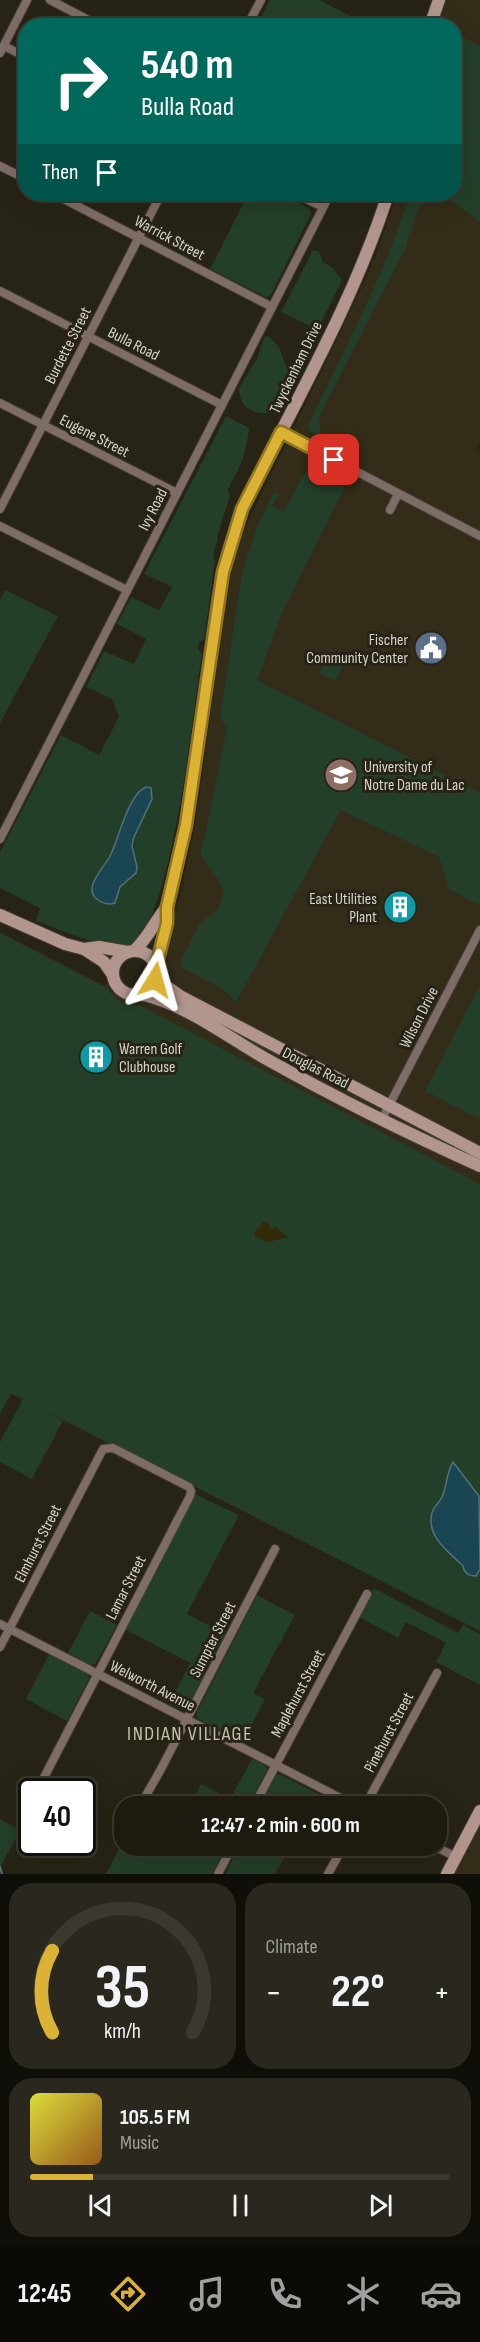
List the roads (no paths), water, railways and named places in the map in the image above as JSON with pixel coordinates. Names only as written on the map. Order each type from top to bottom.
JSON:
[{"type":"street","points":[[18,55],[2,50],[27,0]]},
{"type":"street","points":[[50,0],[85,18]]},
{"type":"street","points":[[252,18],[261,0]]},
{"type":"street","points":[[433,18],[439,0]]},
{"type":"street","points":[[0,166],[18,175]]},
{"type":"street","name":"Warrick Street","points":[[68,201],[272,308]]},
{"type":"street","name":"Burdette Street","points":[[0,509],[157,201]]},
{"type":"street","points":[[311,201],[323,207]]},
{"type":"street","name":"Ivy Road","points":[[0,839],[326,201]]},
{"type":"street","name":"Twyckenham Drive","points":[[156,970],[167,923],[167,907],[186,825],[225,563],[242,509],[354,285],[376,233],[386,201]]},
{"type":"street","name":"Bulla Road","points":[[0,291],[222,405]]},
{"type":"street","name":"Eugene Street","points":[[0,403],[177,493]]},
{"type":"street","points":[[281,432],[480,536]]},
{"type":"street","points":[[390,510],[398,494]]},
{"type":"street","points":[[0,526],[127,590]]},
{"type":"street","name":"Twyckenham Drive","points":[[131,952],[148,937],[156,919],[167,907]]},
{"type":"street","points":[[0,915],[45,937],[84,949],[104,962],[119,988],[125,992],[140,994],[152,987],[156,970],[147,955],[99,947],[84,949]]},
{"type":"street","name":"Wilson Drive","points":[[382,1119],[480,930]]},
{"type":"street","points":[[113,975],[118,959],[131,952]]},
{"type":"street","name":"Douglas Road","points":[[156,970],[163,984],[174,992],[480,1153]]},
{"type":"street","name":"Douglas Road","points":[[140,994],[175,1006],[270,1061],[480,1166]]},
{"type":"street","name":"Lamar Street","points":[[44,1778],[191,1491],[189,1487],[113,1448],[108,1447],[100,1453]]},
{"type":"street","name":"Elmhurst Street","points":[[0,1647],[100,1453]]},
{"type":"street","name":"Sumpter Street","points":[[145,1796],[275,1549]]},
{"type":"street","name":"Maplehurst Street","points":[[259,1796],[367,1594]]},
{"type":"street","name":"Welworth Avenue","points":[[0,1624],[336,1796]]},
{"type":"street","name":"Pinehurst Street","points":[[370,1796],[437,1673]]},
{"type":"street","points":[[447,1874],[480,1811]]},
{"type":"street","points":[[447,1852],[456,1857]]},
{"type":"street","points":[[218,1874],[227,1856]]},
{"type":"street","points":[[328,1874],[338,1856]]},
{"type":"water","points":[[146,787],[151,788],[152,799],[132,846],[137,867],[136,873],[120,887],[115,903],[104,903],[93,895],[95,878],[111,853],[130,806],[137,794]]},
{"type":"water","points":[[453,1462],[479,1496],[480,1569],[476,1576],[466,1572],[440,1543],[432,1529],[433,1511],[442,1497]]},
{"type":"waterway","points":[[0,1867],[2,1874]]},
{"type":"place","name":"Fischer Community Center","points":[[431,648]]},
{"type":"place","name":"University of Notre Dame du Lac","points":[[341,775]]},
{"type":"place","name":"East Utilities Plant","points":[[400,907]]},
{"type":"place","name":"Warren Golf Clubhouse","points":[[96,1057]]},
{"type":"district","name":"INDIAN VILLAGE","points":[[190,1733]]}]
